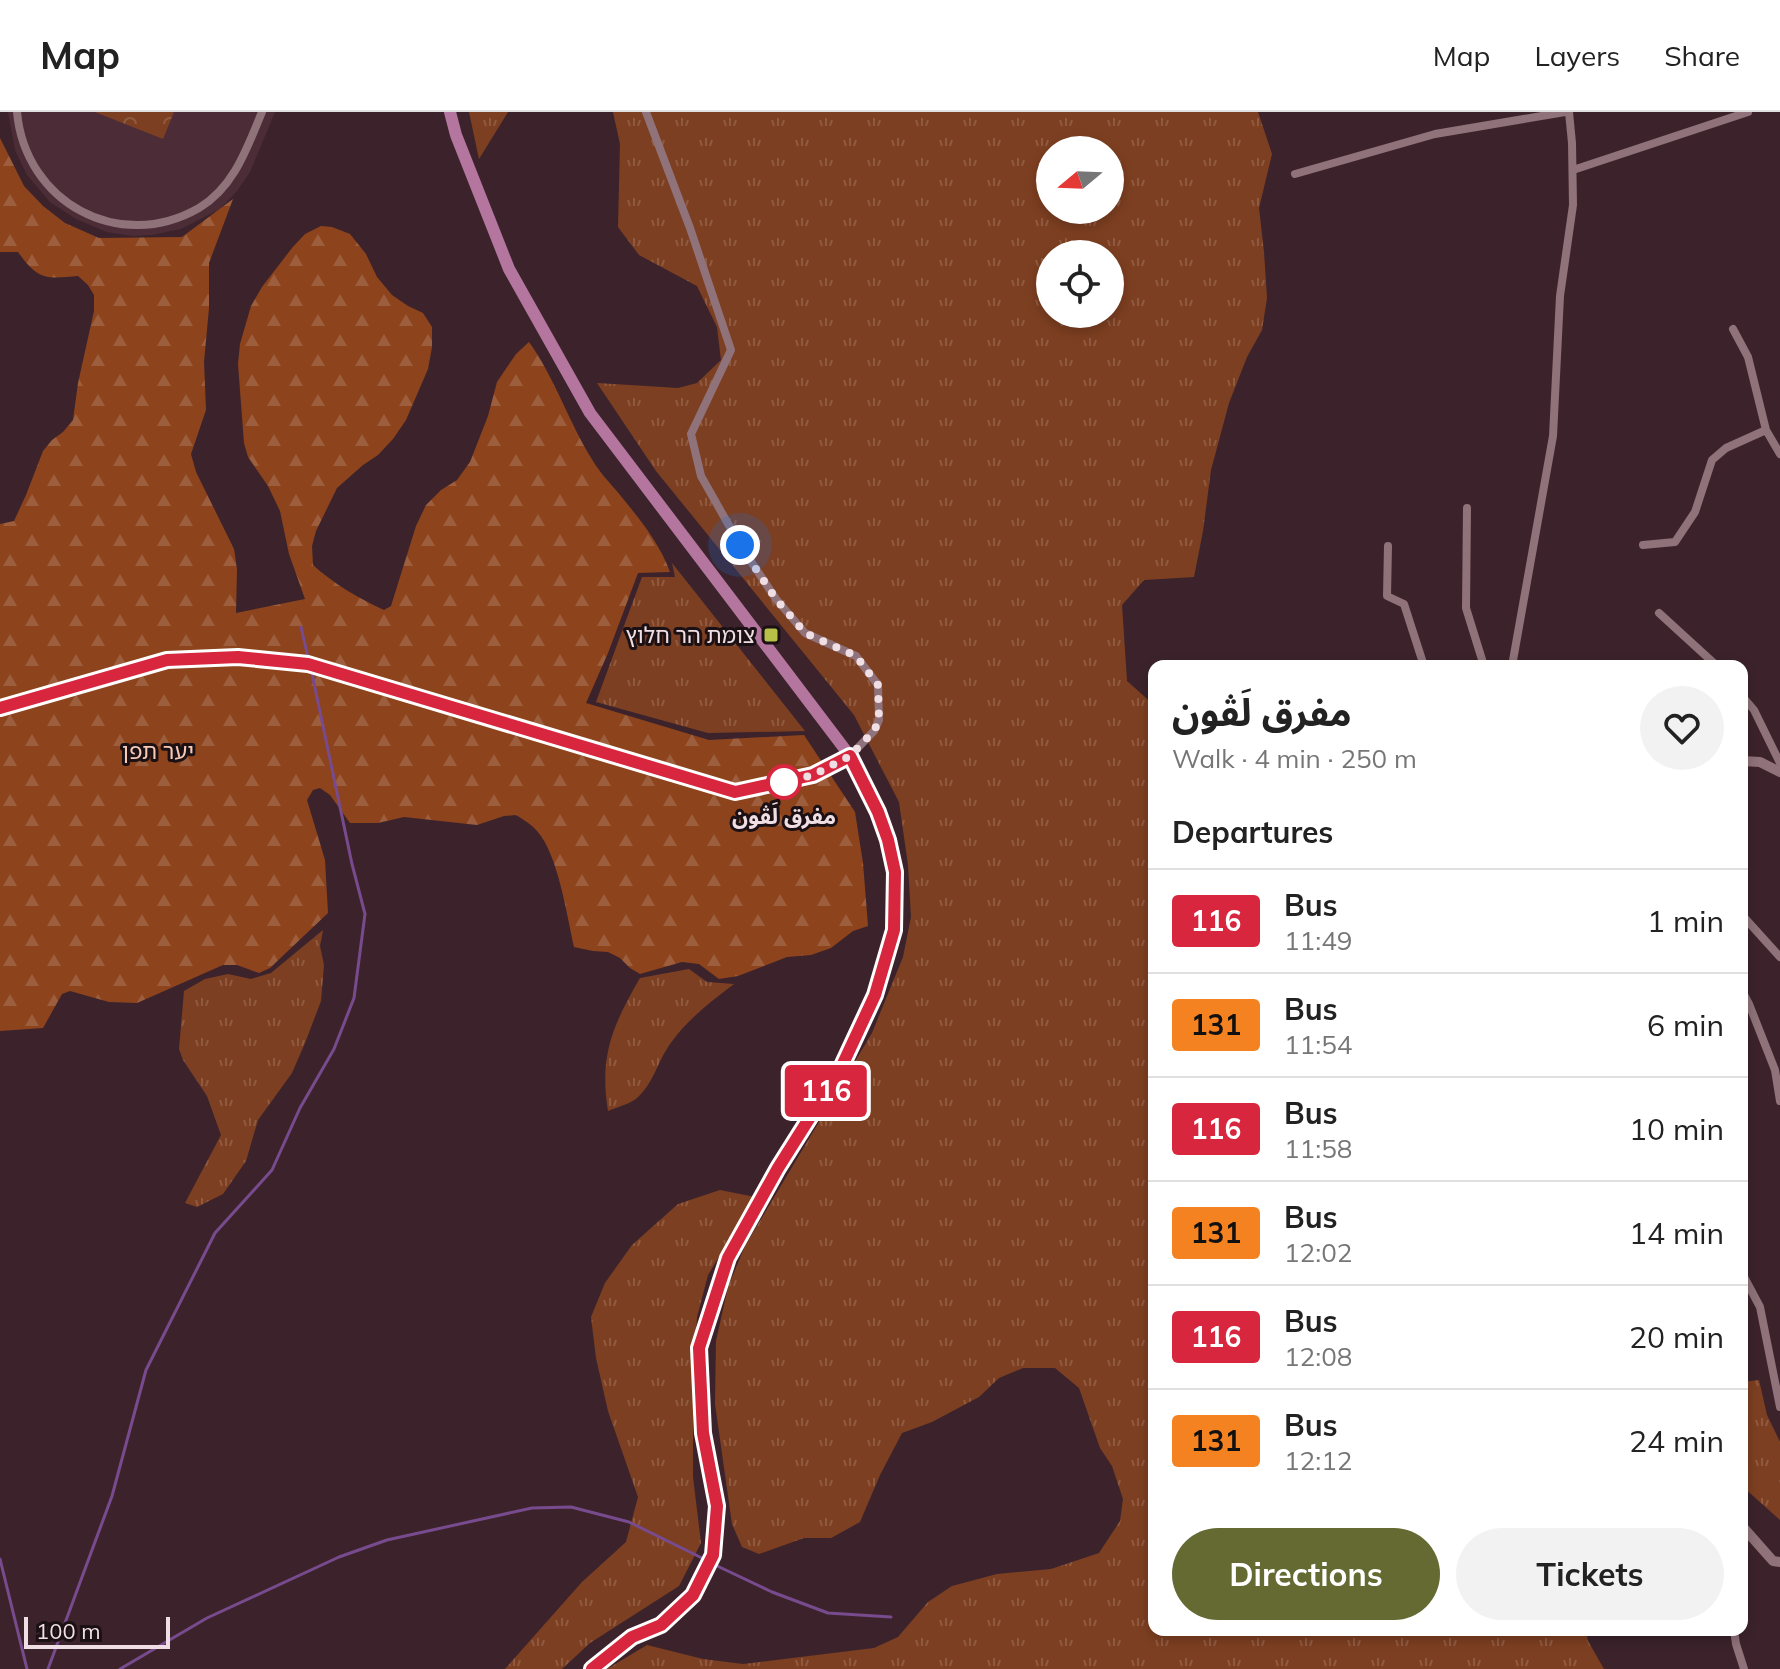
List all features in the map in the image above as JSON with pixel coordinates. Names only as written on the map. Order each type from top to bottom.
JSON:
[{"type":"main road","points":[[450,112],[456,135],[509,269],[590,413],[850,756],[878,812],[895,872],[894,930],[875,995],[841,1068],[778,1168],[728,1258],[699,1348],[703,1433],[717,1506],[713,1555],[693,1595],[661,1625],[632,1637],[592,1669]]},
{"type":"main road","points":[[0,708],[167,660],[238,657],[308,664],[735,792],[813,775],[850,756]]},
{"type":"street","points":[[17,112],[20,135],[34,168],[55,194],[81,212],[110,222],[141,225],[171,220],[200,207],[224,187],[243,158],[262,112]]},
{"type":"street","points":[[646,112],[690,228],[731,350],[691,434],[701,476],[740,545],[776,599],[805,633],[856,656],[878,685],[879,720],[874,731],[850,756]]},
{"type":"street","points":[[1295,174],[1435,134],[1567,112],[1573,205],[1560,296],[1553,436],[1513,660]]},
{"type":"street","points":[[1573,170],[1748,112]]},
{"type":"street","points":[[1733,329],[1748,357],[1766,430],[1780,454]]},
{"type":"street","points":[[1643,545],[1675,542],[1695,512],[1712,460],[1726,448],[1766,430]]},
{"type":"street","points":[[1467,508],[1466,608],[1482,660]]},
{"type":"street","points":[[1388,546],[1387,596],[1404,604],[1422,660]]},
{"type":"street","points":[[1659,613],[1710,660]]},
{"type":"street","points":[[1748,703],[1780,763]]},
{"type":"street","points":[[1748,761],[1760,762],[1780,772]]},
{"type":"street","points":[[1748,922],[1780,957]]},
{"type":"street","points":[[1748,1005],[1775,1070],[1780,1101]]},
{"type":"street","points":[[1748,1284],[1760,1307],[1780,1407]]},
{"type":"street","points":[[1748,1533],[1773,1561],[1780,1562]]},
{"type":"street","points":[[1735,1636],[1744,1669]]},
{"type":"shaded area","points":[[8,112],[275,112],[250,172],[220,209],[181,229],[132,236],[107,232],[76,219],[50,202],[27,175],[15,150]]},
{"type":"green space","points":[[95,112],[174,112],[163,139]]},
{"type":"green space","points":[[469,112],[508,112],[479,159]]},
{"type":"green space","points":[[613,112],[1258,112],[1272,154],[1259,208],[1267,298],[1262,330],[1247,357],[1229,403],[1211,470],[1194,577],[1144,580],[1122,605],[1127,681],[1148,700],[1148,1636],[1587,1636],[1604,1669],[607,1669],[647,1645],[703,1659],[743,1664],[874,1648],[898,1637],[928,1602],[952,1586],[997,1574],[1051,1569],[1099,1553],[1120,1521],[1123,1499],[1112,1466],[1100,1448],[1079,1388],[1055,1368],[1023,1368],[999,1378],[979,1397],[932,1422],[902,1433],[860,1522],[831,1538],[804,1538],[759,1554],[742,1547],[732,1524],[715,1404],[716,1341],[728,1287],[745,1246],[872,1033],[903,957],[911,917],[908,865],[899,802],[854,715],[656,471],[597,383],[678,388],[697,383],[721,360],[717,327],[697,286],[639,255],[618,227],[620,144]]},
{"type":"green space","name":"יער תפן","points":[[0,138],[24,186],[43,206],[65,223],[99,238],[182,237],[233,199],[209,263],[204,362],[206,410],[191,454],[196,472],[234,549],[236,613],[305,599],[289,554],[280,511],[268,486],[248,457],[244,443],[238,364],[240,344],[251,306],[262,287],[305,234],[321,226],[350,234],[392,295],[423,313],[432,327],[428,369],[406,420],[378,455],[337,488],[312,546],[313,565],[338,584],[384,610],[391,606],[416,526],[426,505],[457,480],[470,462],[497,382],[516,354],[529,342],[547,370],[593,461],[648,532],[670,572],[638,573],[586,703],[709,740],[804,735],[855,812],[868,926],[853,931],[831,948],[811,955],[787,957],[738,976],[719,979],[699,964],[682,962],[640,974],[608,952],[574,947],[551,854],[537,831],[516,815],[477,825],[404,817],[378,823],[350,823],[330,795],[320,788],[313,790],[307,800],[325,860],[328,913],[270,968],[259,973],[237,965],[223,965],[137,1003],[109,1002],[70,991],[62,994],[43,1028],[0,1031],[0,524],[14,521],[43,451],[73,420],[94,311],[94,295],[78,276],[43,276],[31,268],[18,252],[0,252]]},
{"type":"green space","points":[[672,563],[805,731],[708,733],[596,702],[642,577],[675,577]]},
{"type":"green space","points":[[323,930],[320,946],[324,965],[321,1001],[292,1073],[258,1120],[246,1161],[223,1194],[197,1207],[185,1203],[221,1135],[207,1096],[179,1049],[184,991],[205,979],[228,974],[251,979],[271,973]]},
{"type":"green space","points":[[689,969],[707,982],[734,984],[699,1012],[677,1035],[637,1098],[608,1111],[605,1073],[610,1041],[640,978]]},
{"type":"green space","points":[[720,1190],[755,1197],[708,1275],[697,1317],[693,1477],[701,1543],[679,1586],[590,1643],[562,1669],[505,1669],[582,1582],[626,1542],[638,1497],[608,1411],[596,1358],[591,1317],[605,1283],[632,1245],[678,1204]]},
{"type":"green space","points":[[1759,1380],[1767,1415],[1780,1442],[1780,1520],[1748,1491],[1748,1381]]},
{"type":"waterway","points":[[301,627],[309,662]]},
{"type":"waterway","points":[[48,1669],[112,1496],[146,1370],[215,1233],[272,1170],[300,1108],[334,1049],[354,998],[365,914],[311,669]]},
{"type":"waterway","points":[[120,1669],[207,1618],[339,1557],[387,1540],[532,1508],[571,1507],[629,1522],[706,1560]]},
{"type":"waterway","points":[[0,1559],[27,1669]]},
{"type":"waterway","points":[[713,1564],[772,1592],[828,1613],[891,1617]]},
{"type":"bus line","name":"116","points":[[0,708],[167,660],[238,657],[308,664],[735,792],[813,775],[850,756],[878,812],[888,840],[895,872],[894,930],[875,995],[841,1068],[778,1168],[728,1258],[699,1348],[703,1433],[717,1506],[713,1555],[693,1595],[661,1625],[632,1637],[592,1669]]},
{"type":"place","name":"צומת הר חלוץ","points":[[771,635]]},
{"type":"place","name":"مفرق لَڤون","points":[[784,782]]},
{"type":"route","points":[[740,545],[776,599],[805,633],[856,656],[878,685],[879,720],[874,731],[850,756],[813,775],[784,782]]}]
